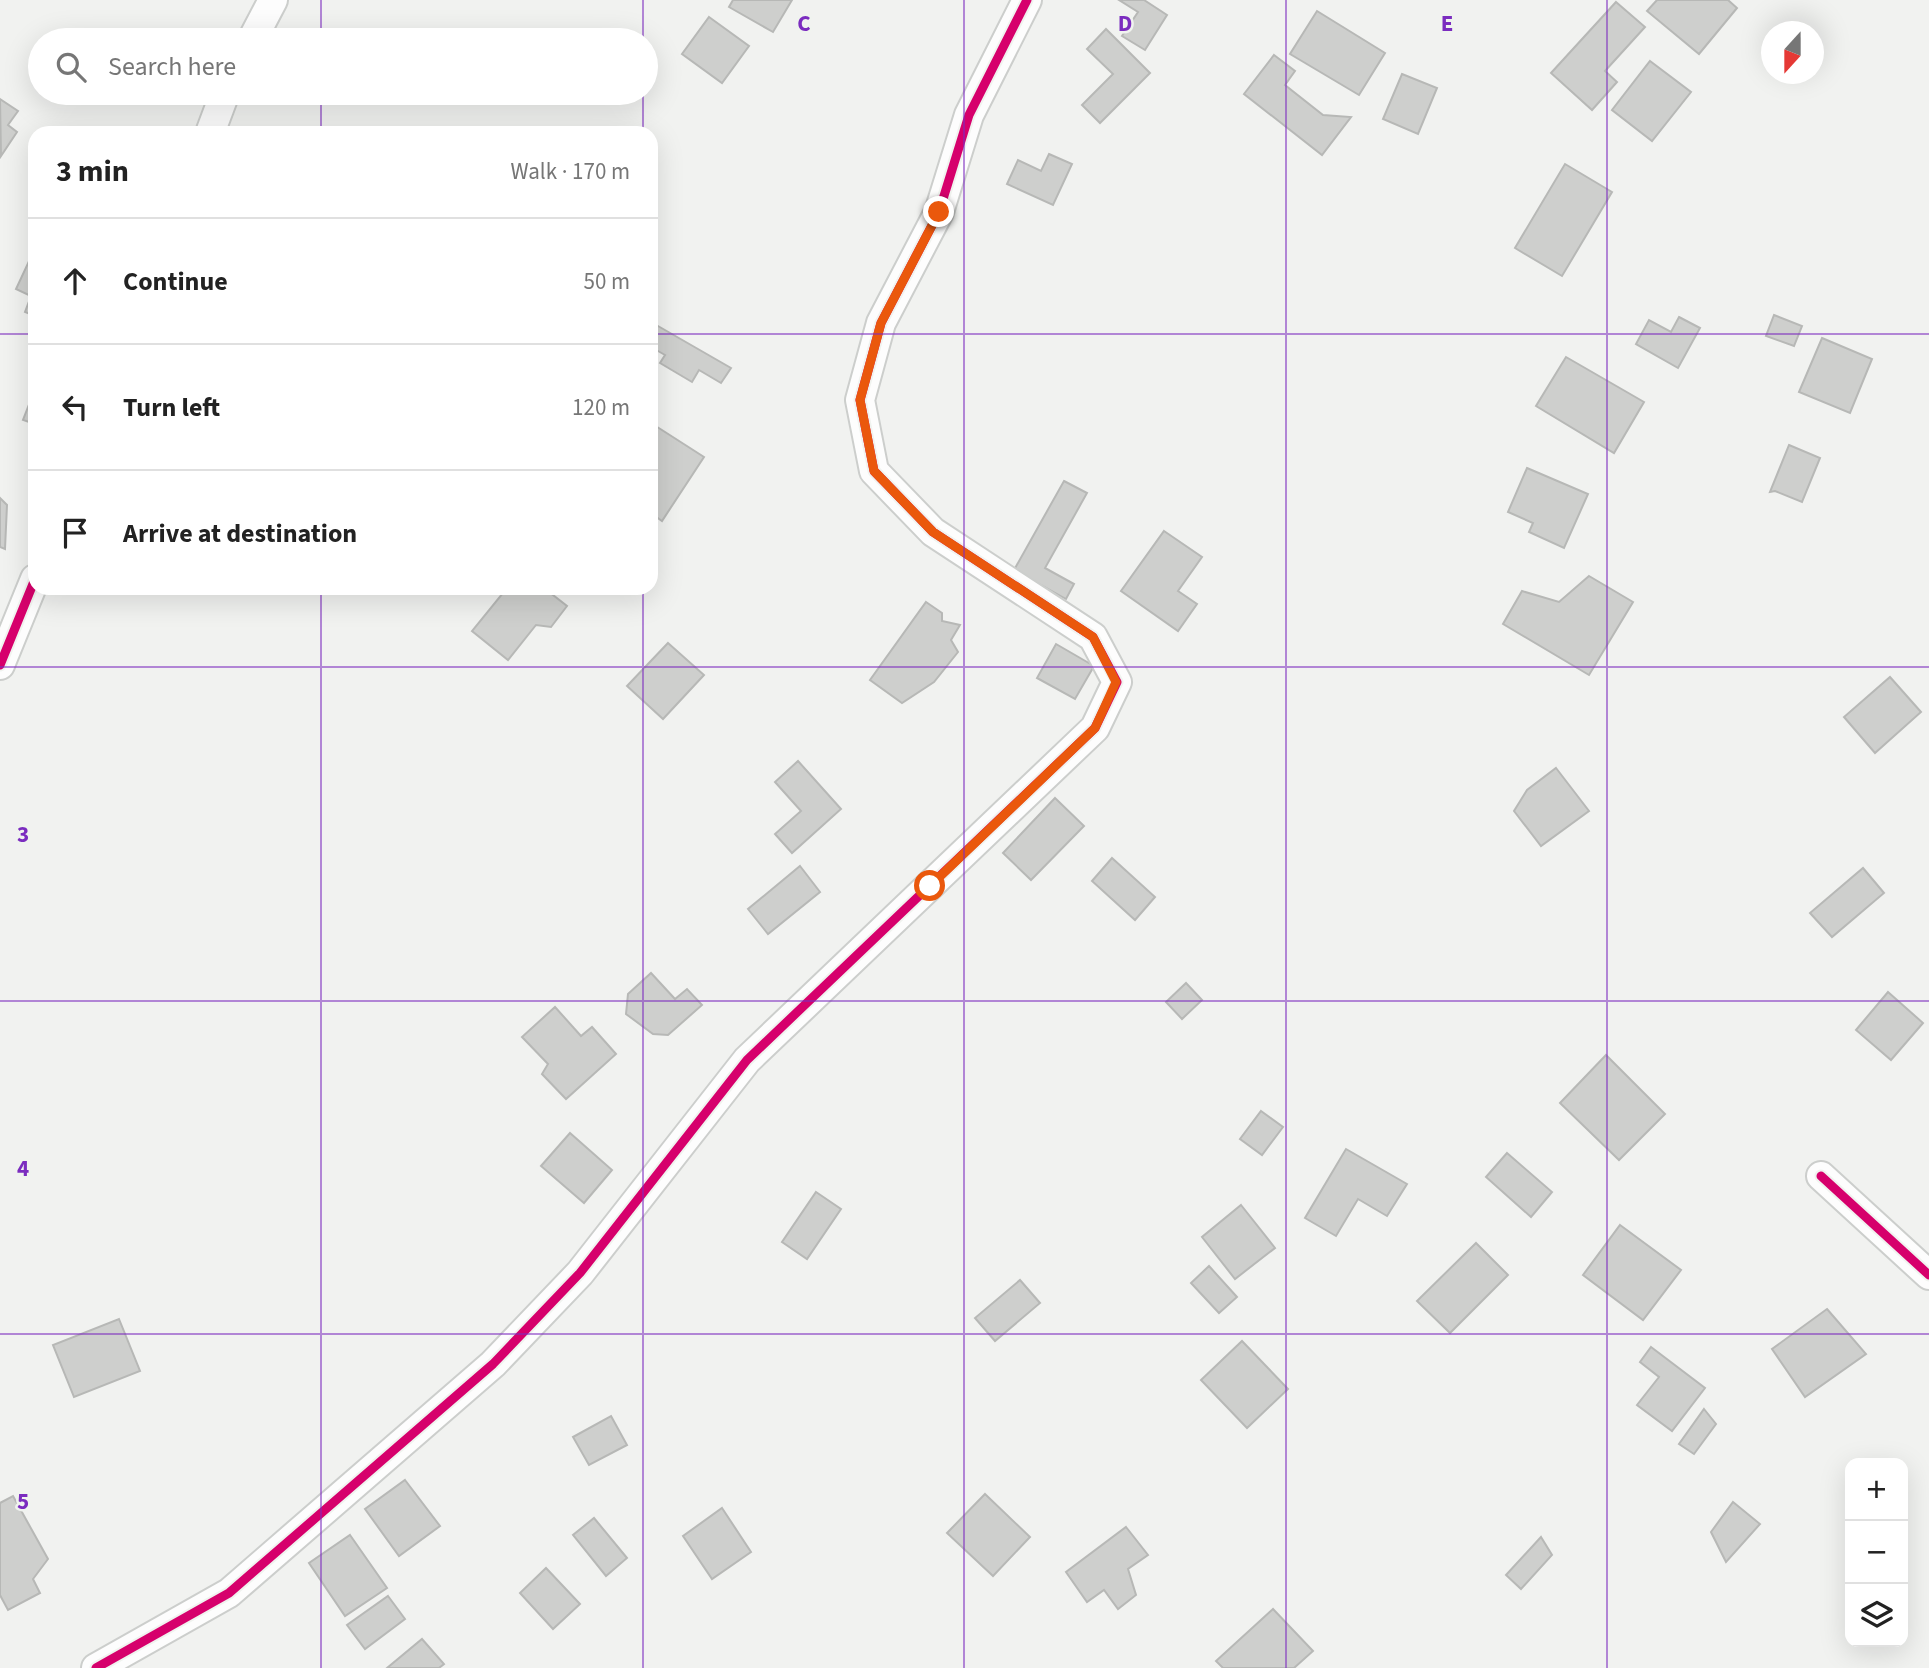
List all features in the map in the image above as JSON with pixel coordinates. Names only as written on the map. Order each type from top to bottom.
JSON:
[{"type":"street","points":[[258,28],[273,0]]},
{"type":"street","points":[[96,1668],[229,1593],[493,1364],[580,1273],[747,1059],[1095,728],[1116,682],[1093,637],[933,532],[874,471],[860,400],[881,323],[939,212],[969,115],[1027,0]]},
{"type":"street","points":[[213,126],[220,105]]},
{"type":"street","points":[[0,665],[28,595]]},
{"type":"street","points":[[1821,1176],[1929,1275]]},
{"type":"building","points":[[733,0],[792,0],[773,32],[729,7]]},
{"type":"building","points":[[1119,0],[1144,0],[1167,15],[1145,50],[1122,36],[1138,12]]},
{"type":"building","points":[[1657,0],[1728,0],[1737,8],[1699,54],[1647,11]]},
{"type":"building","points":[[1616,2],[1645,27],[1605,71],[1617,82],[1592,110],[1551,73]]},
{"type":"building","points":[[1317,11],[1385,53],[1359,95],[1290,54]]},
{"type":"building","points":[[709,17],[749,46],[722,83],[682,54]]},
{"type":"building","points":[[1106,29],[1150,73],[1100,123],[1082,105],[1113,74],[1087,49]]},
{"type":"building","points":[[1274,55],[1295,71],[1285,85],[1323,115],[1351,117],[1322,155],[1244,94]]},
{"type":"building","points":[[1650,61],[1691,92],[1652,141],[1612,110]]},
{"type":"building","points":[[1402,74],[1437,88],[1418,134],[1383,119]]},
{"type":"building","points":[[0,99],[18,111],[8,125],[17,132],[1,156]]},
{"type":"building","points":[[1049,154],[1072,164],[1053,205],[1007,184],[1018,160],[1041,171]]},
{"type":"building","points":[[1565,164],[1612,192],[1562,276],[1515,248]]},
{"type":"building","points":[[28,263],[28,295],[16,289]]},
{"type":"building","points":[[1774,315],[1802,326],[1794,346],[1766,336]]},
{"type":"building","points":[[1679,317],[1700,328],[1678,368],[1636,344],[1649,320],[1671,332]]},
{"type":"building","points":[[658,326],[731,368],[721,383],[699,370],[692,382],[660,363],[665,355],[658,351]]},
{"type":"building","points":[[1822,338],[1872,359],[1850,413],[1799,392]]},
{"type":"building","points":[[1566,357],[1644,402],[1614,453],[1536,406]]},
{"type":"building","points":[[28,407],[28,422],[23,420]]},
{"type":"building","points":[[658,427],[704,457],[662,521],[658,518]]},
{"type":"building","points":[[1789,445],[1820,458],[1802,502],[1775,491],[1770,492]]},
{"type":"building","points":[[1527,468],[1588,494],[1564,548],[1529,532],[1533,523],[1508,512]]},
{"type":"building","points":[[1064,481],[1087,493],[1045,568],[1074,584],[1066,599],[1014,570]]},
{"type":"building","points":[[0,498],[7,505],[5,549],[0,547]]},
{"type":"building","points":[[1164,531],[1202,557],[1178,591],[1197,604],[1178,631],[1121,591]]},
{"type":"building","points":[[1589,576],[1633,602],[1589,675],[1503,624],[1522,591],[1559,602]]},
{"type":"building","points":[[501,595],[553,595],[567,606],[551,627],[536,625],[508,660],[472,631]]},
{"type":"building","points":[[926,602],[942,613],[942,621],[960,625],[951,640],[958,652],[934,682],[902,703],[870,680]]},
{"type":"building","points":[[668,643],[704,675],[663,719],[627,686]]},
{"type":"building","points":[[1056,644],[1094,666],[1075,699],[1037,678]]},
{"type":"building","points":[[1890,677],[1921,712],[1875,753],[1844,717]]},
{"type":"building","points":[[798,761],[841,809],[792,853],[775,834],[801,811],[775,782]]},
{"type":"building","points":[[1556,768],[1589,811],[1541,846],[1514,811],[1527,790]]},
{"type":"building","points":[[1055,798],[1084,826],[1031,880],[1003,853]]},
{"type":"building","points":[[1112,858],[1155,897],[1135,920],[1092,881]]},
{"type":"building","points":[[800,866],[820,892],[768,934],[748,909]]},
{"type":"building","points":[[1863,868],[1884,893],[1832,937],[1810,913]]},
{"type":"building","points":[[651,973],[675,999],[687,989],[702,1005],[668,1035],[653,1034],[626,1014],[628,994]]},
{"type":"building","points":[[1186,983],[1202,1000],[1182,1019],[1166,1002]]},
{"type":"building","points":[[1888,992],[1923,1023],[1891,1060],[1856,1030]]},
{"type":"building","points":[[555,1007],[581,1036],[592,1027],[616,1054],[566,1099],[542,1074],[548,1064],[522,1037]]},
{"type":"building","points":[[1606,1055],[1665,1114],[1619,1160],[1560,1103]]},
{"type":"building","points":[[1261,1111],[1283,1127],[1262,1155],[1240,1139]]},
{"type":"building","points":[[570,1133],[612,1170],[584,1203],[541,1166]]},
{"type":"building","points":[[1346,1149],[1407,1184],[1387,1216],[1358,1199],[1336,1236],[1305,1218]]},
{"type":"building","points":[[1507,1153],[1552,1192],[1531,1217],[1486,1177]]},
{"type":"building","points":[[816,1192],[841,1209],[807,1259],[782,1242]]},
{"type":"building","points":[[1241,1205],[1275,1248],[1235,1279],[1202,1237]]},
{"type":"building","points":[[1620,1225],[1681,1270],[1643,1320],[1583,1275]]},
{"type":"building","points":[[1476,1243],[1508,1275],[1450,1333],[1417,1301]]},
{"type":"building","points":[[1209,1266],[1237,1297],[1219,1313],[1191,1283]]},
{"type":"building","points":[[1020,1280],[1040,1303],[995,1341],[975,1318]]},
{"type":"building","points":[[1827,1309],[1866,1354],[1805,1397],[1772,1349]]},
{"type":"building","points":[[119,1319],[140,1371],[74,1397],[53,1345]]},
{"type":"building","points":[[1242,1341],[1288,1389],[1247,1428],[1201,1380]]},
{"type":"building","points":[[1651,1347],[1705,1388],[1672,1431],[1637,1405],[1659,1377],[1640,1362]]},
{"type":"building","points":[[1704,1409],[1716,1424],[1694,1454],[1679,1444]]},
{"type":"building","points":[[611,1416],[627,1445],[589,1465],[573,1437]]},
{"type":"building","points":[[405,1480],[440,1526],[399,1556],[365,1509]]},
{"type":"building","points":[[985,1494],[1030,1537],[993,1576],[947,1533]]},
{"type":"building","points":[[13,1496],[48,1559],[33,1579],[40,1593],[8,1610],[0,1595],[0,1503]]},
{"type":"building","points":[[1733,1502],[1760,1524],[1726,1562],[1711,1532]]},
{"type":"building","points":[[722,1508],[751,1552],[712,1579],[683,1536]]},
{"type":"building","points":[[594,1518],[627,1558],[606,1576],[573,1535]]},
{"type":"building","points":[[1126,1527],[1148,1555],[1128,1569],[1136,1595],[1118,1609],[1104,1590],[1087,1602],[1066,1572]]},
{"type":"building","points":[[350,1535],[387,1588],[345,1616],[309,1563]]},
{"type":"building","points":[[1541,1537],[1552,1555],[1521,1589],[1506,1575]]},
{"type":"building","points":[[546,1568],[580,1604],[553,1629],[520,1593]]},
{"type":"building","points":[[388,1596],[405,1619],[365,1649],[347,1625]]},
{"type":"building","points":[[1273,1609],[1313,1651],[1294,1668],[1223,1668],[1216,1661]]},
{"type":"building","points":[[422,1639],[444,1664],[439,1668],[387,1668]]},
{"type":"cycle path","points":[[96,1668],[229,1593],[493,1364],[580,1273],[747,1060],[1095,728],[1117,682],[1093,637],[933,532],[874,471],[860,400],[881,323],[939,212],[969,115],[1027,0]]},
{"type":"cycle path","points":[[0,665],[28,595]]},
{"type":"cycle path","points":[[1821,1176],[1929,1275]]},
{"type":"route","points":[[930,886],[1095,728],[1116,682],[1093,637],[933,532],[874,471],[860,400],[881,323],[939,212]]}]
